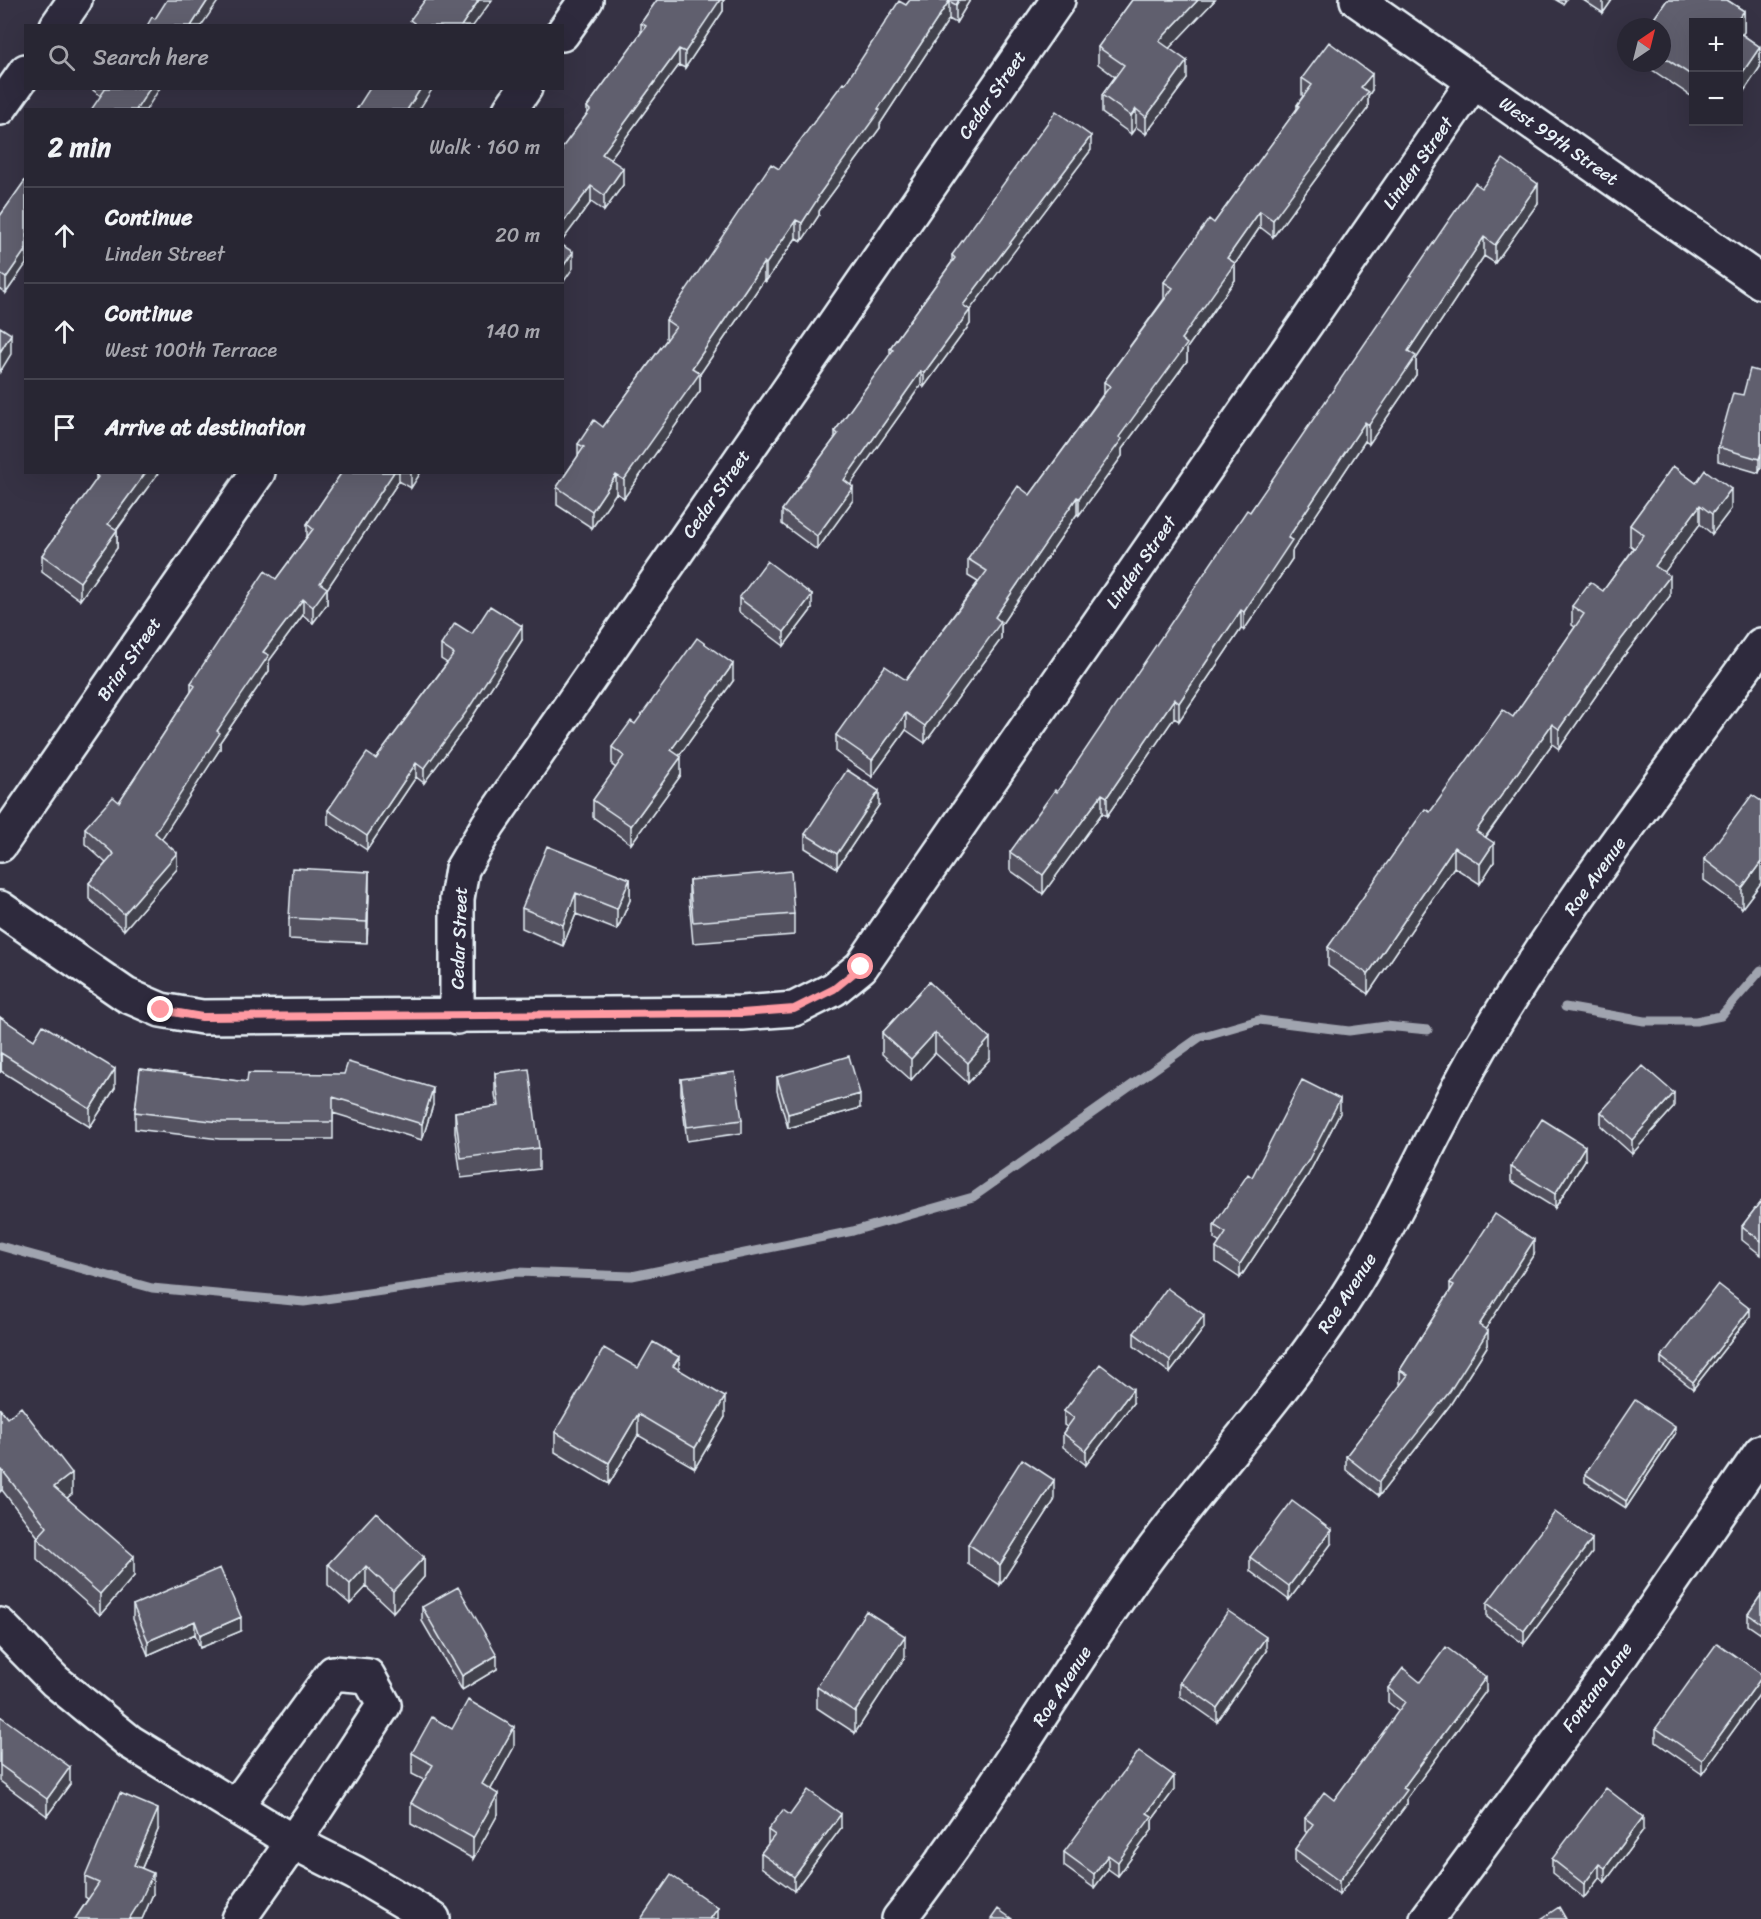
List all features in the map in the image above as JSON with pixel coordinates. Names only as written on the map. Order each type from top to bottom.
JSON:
[{"type":"street","points":[[58,24],[75,0]]},
{"type":"street","points":[[564,31],[586,0]]},
{"type":"street","name":"Cedar Street","points":[[457,1017],[457,899],[462,869],[488,825],[1058,0]]},
{"type":"street","name":"West 99th Street","points":[[1357,0],[1761,282]]},
{"type":"street","points":[[0,108],[24,74]]},
{"type":"street","name":"Linden Street","points":[[0,908],[126,995],[161,1010],[202,1017],[457,1017],[742,1013],[794,1009],[834,989],[861,967],[1474,81]]},
{"type":"street","points":[[511,108],[524,90]]},
{"type":"street","name":"Briar Street","points":[[0,845],[257,474]]},
{"type":"street","name":"Roe Avenue","points":[[899,1919],[982,1807],[1130,1581],[1185,1506],[1330,1323],[1371,1257],[1484,1042],[1531,966],[1761,645]]},
{"type":"street","name":"Fontana Lane","points":[[1427,1919],[1621,1656],[1761,1452]]},
{"type":"street","points":[[0,1625],[55,1681],[130,1742],[293,1842],[355,1873],[433,1919]]},
{"type":"street","points":[[236,1806],[333,1673],[368,1676],[384,1705],[239,1919]]},
{"type":"building","points":[[167,0],[208,0],[192,24],[148,24],[152,17],[155,19]]},
{"type":"building","points":[[425,0],[479,0],[462,24],[413,24],[410,20]]},
{"type":"building","points":[[657,0],[720,0],[685,52],[679,49],[602,154],[623,168],[604,195],[591,186],[564,221],[564,145],[590,110],[587,107],[646,26],[641,23]]},
{"type":"building","points":[[910,0],[959,0],[956,5],[949,1],[878,109],[880,110],[818,196],[802,223],[796,220],[766,264],[764,262],[692,368],[700,373],[624,480],[616,475],[592,511],[557,487],[584,447],[578,444],[594,420],[603,427],[676,327],[666,320],[771,164],[779,169],[843,83],[845,84],[899,1],[906,5]]},
{"type":"building","points":[[1132,0],[1198,0],[1159,41],[1187,61],[1146,117],[1136,109],[1131,116],[1102,95],[1124,65],[1098,47]]},
{"type":"building","points":[[1667,0],[1727,0],[1744,11],[1739,18],[1689,18],[1689,74],[1671,62],[1671,18],[1654,18]]},
{"type":"building","points":[[1743,35],[1760,47],[1743,72]]},
{"type":"building","points":[[1329,42],[1372,74],[1361,87],[1368,92],[1273,220],[1260,211],[1227,258],[1235,263],[1181,339],[1187,344],[1119,437],[1122,439],[1079,498],[1077,497],[995,617],[1001,622],[925,726],[906,713],[872,760],[836,735],[885,666],[906,680],[987,571],[968,559],[1018,486],[1030,495],[1110,386],[1104,382],[1173,288],[1164,282],[1209,219],[1214,223],[1299,106],[1297,105],[1312,85],[1302,78]]},
{"type":"building","points":[[105,90],[149,90],[137,108],[92,108]]},
{"type":"building","points":[[369,90],[420,90],[408,108],[357,108]]},
{"type":"building","points":[[1056,111],[1091,136],[963,305],[970,310],[924,373],[921,371],[844,480],[853,487],[817,536],[782,510],[838,434],[835,431],[893,350],[890,348],[955,258],[952,255]]},
{"type":"building","points":[[1503,159],[1538,184],[1495,245],[1484,237],[1408,351],[1416,356],[1369,425],[1365,422],[1288,538],[1292,540],[1244,612],[1241,610],[1179,703],[1174,699],[1107,797],[1102,794],[1043,875],[1010,852],[1055,790],[1057,792],[1247,510],[1250,512],[1475,183],[1482,188]]},
{"type":"building","points":[[24,182],[24,252],[6,278],[0,274],[0,216]]},
{"type":"building","points":[[564,246],[573,252],[564,265]]},
{"type":"building","points":[[0,327],[11,334],[0,352]]},
{"type":"building","points":[[1750,369],[1761,372],[1761,453],[1759,459],[1718,447],[1733,393],[1743,395]]},
{"type":"building","points":[[1673,466],[1696,483],[1705,470],[1731,489],[1712,514],[1700,505],[1655,566],[1670,576],[1620,641],[1559,729],[1552,724],[1476,831],[1494,843],[1480,864],[1454,847],[1368,974],[1328,947],[1425,809],[1430,812],[1503,710],[1513,717],[1584,614],[1572,606],[1590,582],[1603,591],[1644,535],[1630,525]]},
{"type":"building","points":[[145,474],[108,524],[117,530],[80,582],[42,555],[98,477],[96,475]]},
{"type":"building","points":[[341,474],[393,474],[320,583],[327,588],[313,607],[303,599],[263,652],[269,655],[217,731],[220,733],[155,833],[177,853],[124,914],[89,883],[114,854],[85,828],[113,797],[119,802],[195,686],[191,683],[265,571],[276,579],[313,529],[307,524]]},
{"type":"building","points":[[767,561],[812,595],[784,632],[739,598]]},
{"type":"building","points":[[490,606],[522,626],[467,711],[424,769],[416,763],[367,836],[328,810],[367,753],[376,759],[454,654],[441,645],[455,623],[472,634]]},
{"type":"building","points":[[697,638],[733,664],[671,750],[681,757],[631,826],[593,800],[624,756],[612,747],[631,721],[635,724]]},
{"type":"building","points":[[847,770],[879,791],[837,854],[805,834]]},
{"type":"building","points":[[1752,795],[1761,801],[1761,862],[1742,888],[1704,859]]},
{"type":"building","points":[[547,846],[630,879],[617,909],[576,893],[563,925],[522,908]]},
{"type":"building","points":[[292,868],[369,872],[367,922],[289,918]]},
{"type":"building","points":[[791,871],[794,914],[693,922],[689,880]]},
{"type":"building","points":[[929,982],[990,1038],[968,1063],[935,1033],[911,1059],[882,1033]]},
{"type":"building","points":[[0,1017],[34,1040],[43,1025],[115,1069],[90,1109],[0,1054]]},
{"type":"building","points":[[849,1056],[860,1094],[788,1114],[777,1077]]},
{"type":"building","points":[[348,1062],[433,1088],[422,1124],[333,1097],[333,1122],[220,1122],[135,1112],[140,1069],[247,1082],[248,1073],[344,1074]]},
{"type":"building","points":[[1643,1066],[1674,1093],[1632,1140],[1601,1112]]},
{"type":"building","points":[[529,1069],[539,1148],[461,1158],[455,1112],[499,1106],[495,1073]]},
{"type":"building","points":[[735,1072],[742,1120],[687,1127],[681,1079]]},
{"type":"building","points":[[1302,1080],[1340,1099],[1308,1161],[1240,1264],[1216,1248],[1226,1233],[1214,1225],[1248,1174],[1252,1177]]},
{"type":"building","points":[[1542,1119],[1585,1146],[1555,1194],[1511,1167]]},
{"type":"building","points":[[1761,1201],[1761,1241],[1742,1226]]},
{"type":"building","points":[[1495,1214],[1534,1240],[1479,1325],[1488,1331],[1450,1391],[1379,1482],[1346,1456],[1408,1375],[1400,1370],[1454,1285],[1450,1283]]},
{"type":"building","points":[[1718,1284],[1750,1309],[1693,1382],[1661,1357]]},
{"type":"building","points":[[1167,1288],[1204,1315],[1170,1360],[1134,1333]]},
{"type":"building","points":[[653,1342],[679,1357],[673,1366],[725,1397],[695,1448],[638,1414],[609,1463],[555,1432],[604,1348],[638,1368]]},
{"type":"building","points":[[1100,1364],[1133,1389],[1086,1451],[1063,1433],[1074,1418],[1064,1411]]},
{"type":"building","points":[[1635,1400],[1675,1427],[1626,1501],[1585,1474]]},
{"type":"building","points":[[21,1407],[72,1473],[54,1487],[134,1556],[100,1594],[37,1538],[47,1527],[2,1470],[0,1471],[0,1409],[7,1418]]},
{"type":"building","points":[[1022,1459],[1054,1480],[1000,1565],[968,1544]]},
{"type":"building","points":[[1292,1501],[1331,1530],[1289,1586],[1250,1557]]},
{"type":"building","points":[[376,1512],[424,1557],[393,1591],[366,1566],[350,1584],[328,1564]]},
{"type":"building","points":[[1555,1512],[1592,1539],[1524,1631],[1487,1603]]},
{"type":"building","points":[[220,1568],[241,1617],[200,1635],[195,1621],[148,1641],[133,1605]]},
{"type":"building","points":[[458,1587],[497,1655],[462,1676],[422,1607]]},
{"type":"building","points":[[1761,1595],[1761,1623],[1748,1614]]},
{"type":"building","points":[[866,1611],[905,1636],[855,1712],[817,1687]]},
{"type":"building","points":[[1228,1611],[1266,1637],[1217,1708],[1180,1682]]},
{"type":"building","points":[[1717,1643],[1761,1674],[1761,1678],[1702,1760],[1656,1728]]},
{"type":"building","points":[[1446,1647],[1486,1677],[1403,1788],[1407,1790],[1339,1881],[1295,1849],[1313,1824],[1305,1818],[1324,1792],[1334,1800],[1405,1702],[1388,1688],[1403,1668],[1420,1682]]},
{"type":"building","points":[[468,1700],[514,1727],[482,1784],[498,1794],[473,1838],[411,1803],[433,1765],[412,1753],[432,1717],[452,1729]]},
{"type":"building","points":[[0,1716],[70,1767],[47,1799],[0,1765]]},
{"type":"building","points":[[1139,1751],[1174,1776],[1147,1813],[1152,1816],[1118,1862],[1108,1855],[1094,1874],[1064,1852]]},
{"type":"building","points":[[1606,1788],[1643,1817],[1605,1868],[1599,1864],[1584,1884],[1552,1859]]},
{"type":"building","points":[[808,1790],[841,1814],[794,1877],[761,1853],[775,1835],[768,1830],[783,1810],[790,1815]]},
{"type":"building","points":[[120,1793],[158,1809],[134,1865],[153,1873],[141,1900],[129,1919],[75,1919],[99,1883],[85,1877]]},
{"type":"building","points":[[671,1875],[718,1908],[710,1919],[641,1919]]},
{"type":"building","points":[[1559,1907],[1566,1919],[1541,1919]]},
{"type":"building","points":[[998,1909],[1012,1919],[991,1919]]},
{"type":"waterway","points":[[1565,1007],[1644,1021],[1696,1021],[1721,1016],[1761,970]]},
{"type":"waterway","points":[[0,1246],[152,1288],[304,1302],[517,1272],[632,1276],[853,1231],[973,1197],[1200,1037],[1259,1020],[1349,1031],[1386,1026],[1428,1030]]},
{"type":"route","points":[[161,1010],[202,1017],[457,1017],[742,1013],[794,1009],[834,989],[861,967]]}]
